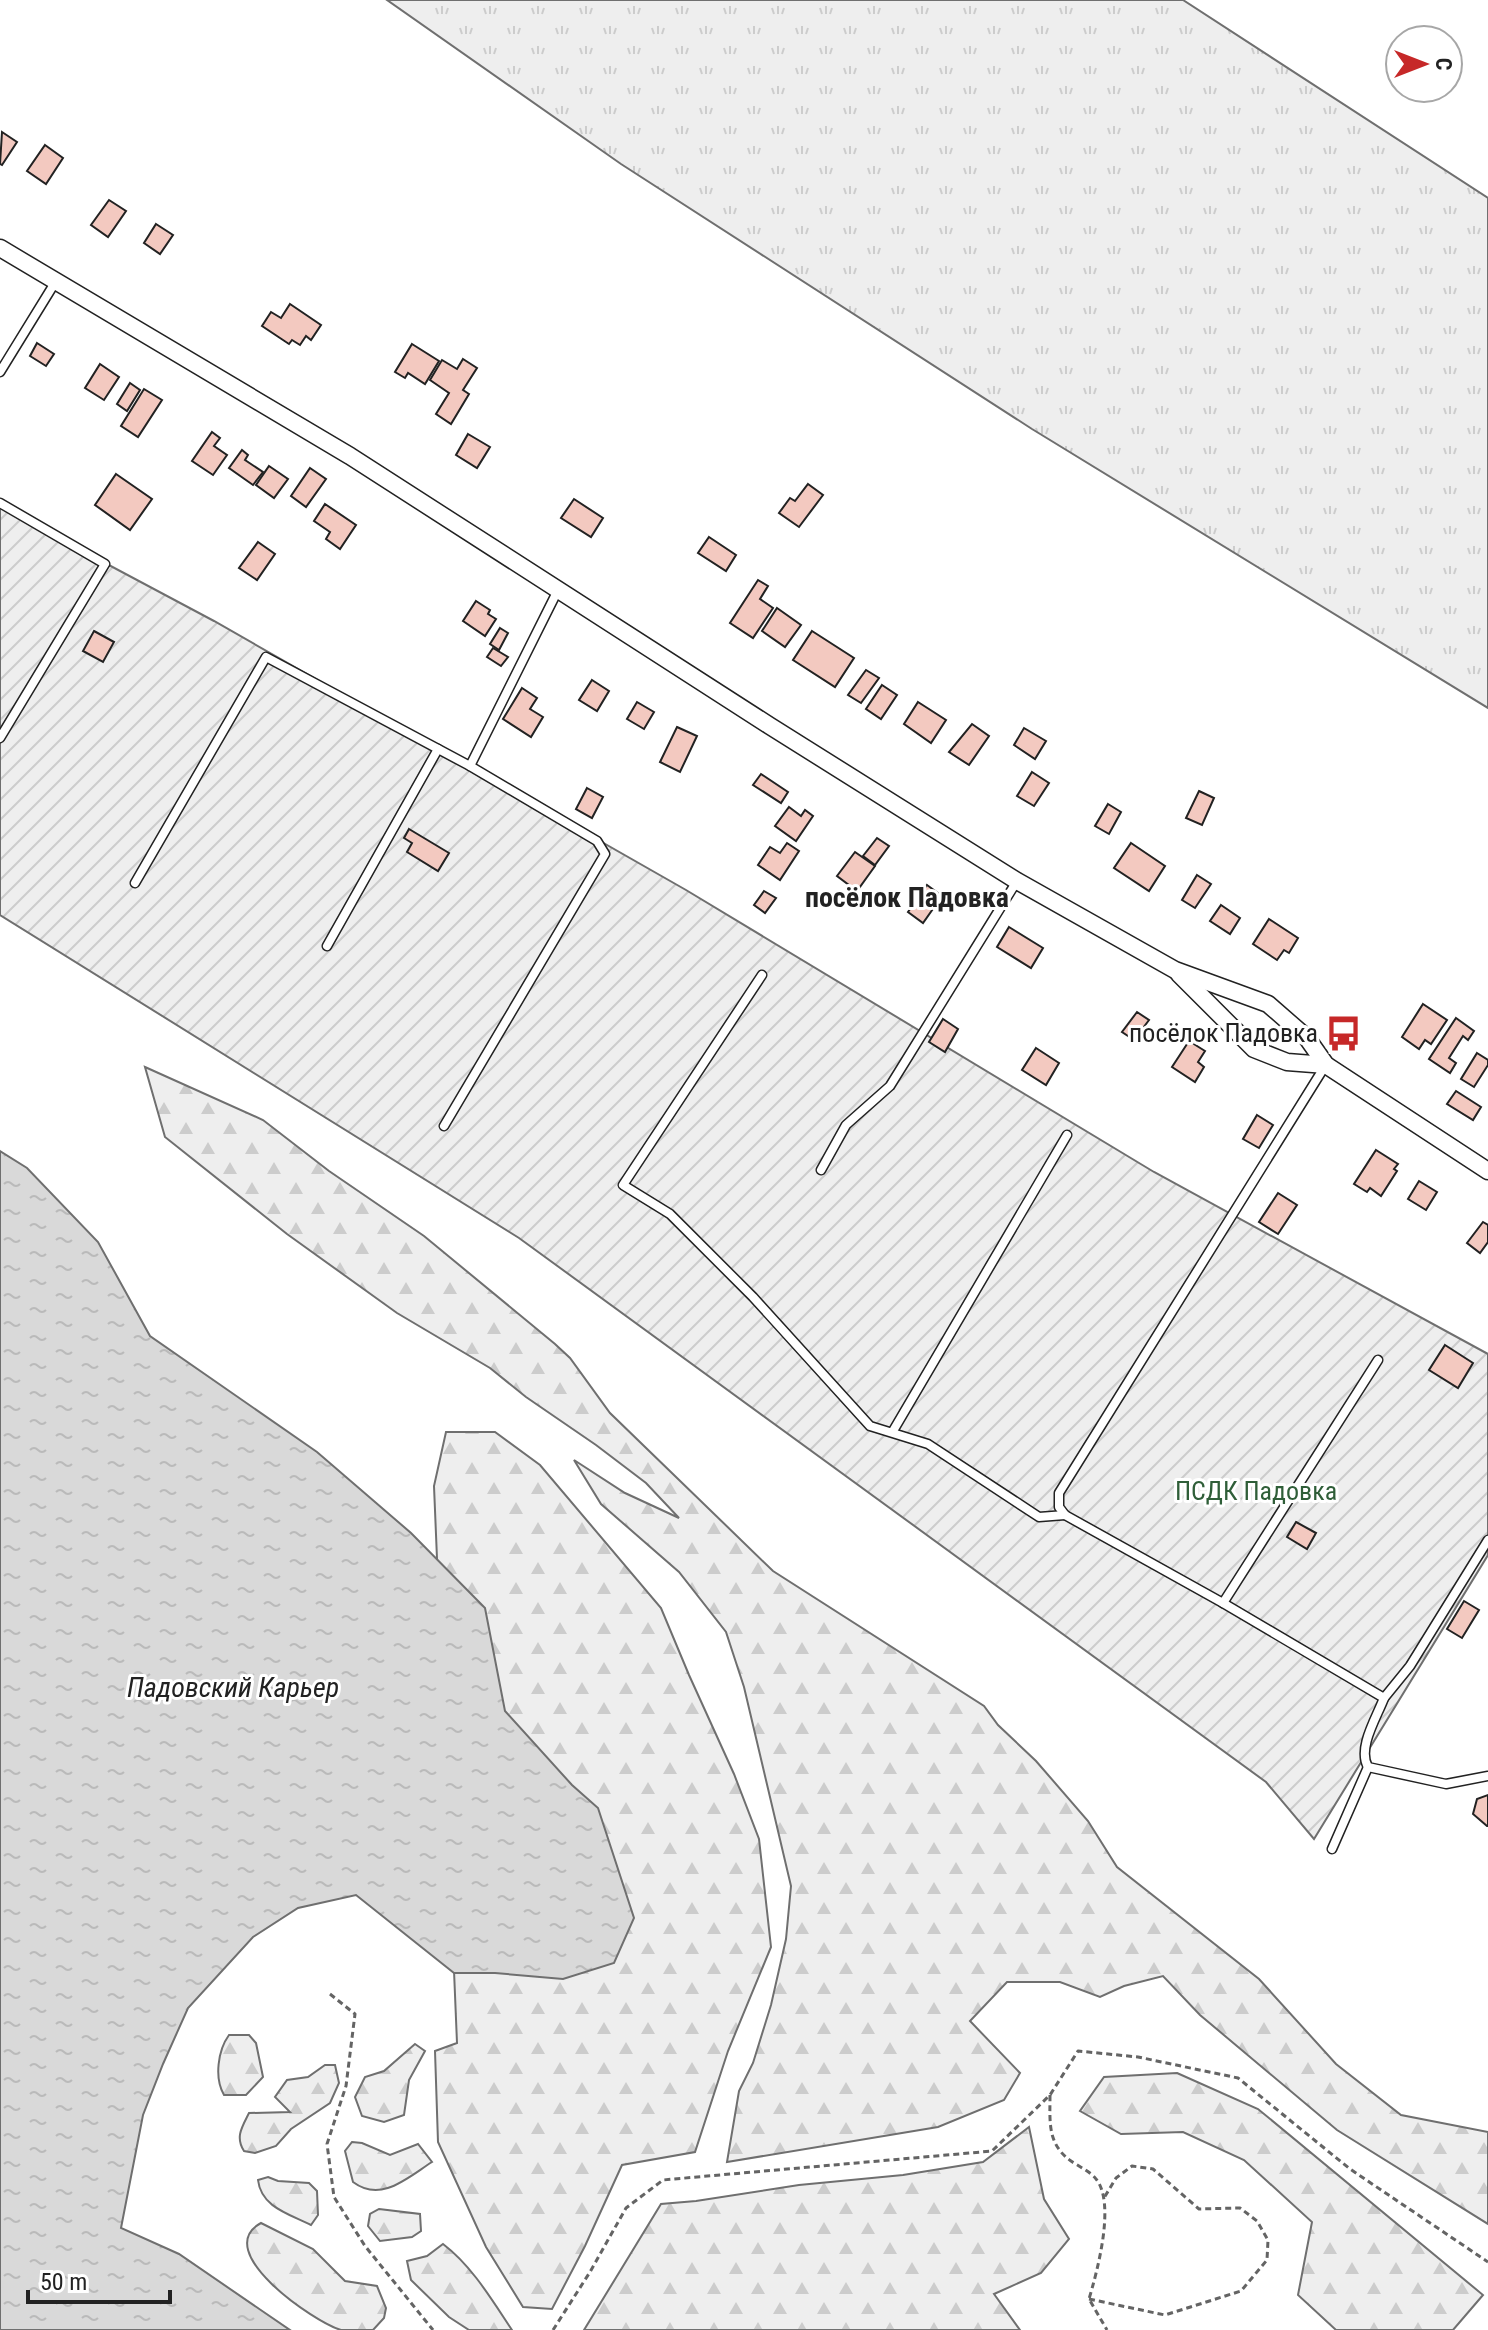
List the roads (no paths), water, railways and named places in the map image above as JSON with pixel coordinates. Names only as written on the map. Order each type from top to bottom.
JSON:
[{"type":"street","points":[[0,248],[350,456],[1017,881],[1175,970],[1268,1004],[1307,1038],[1326,1065],[1488,1171]]},
{"type":"street","points":[[1175,970],[1254,1049],[1287,1062],[1326,1065]]},
{"type":"lane","points":[[0,372],[56,281]]},
{"type":"lane","points":[[0,503],[105,564],[0,738]]},
{"type":"lane","points":[[470,766],[558,590]]},
{"type":"lane","points":[[135,883],[266,657],[470,766],[597,841],[605,854],[444,1126]]},
{"type":"lane","points":[[327,946],[438,749]]},
{"type":"lane","points":[[821,1170],[846,1125],[890,1086],[1017,881]]},
{"type":"lane","points":[[762,975],[623,1185],[670,1214],[753,1297],[870,1426],[928,1444],[1039,1517],[1065,1515]]},
{"type":"lane","points":[[1326,1065],[1059,1493],[1059,1507],[1065,1515],[1384,1698]]},
{"type":"lane","points":[[893,1431],[1067,1135]]},
{"type":"lane","points":[[1223,1603],[1378,1360]]},
{"type":"lane","points":[[1488,1540],[1410,1666],[1384,1698],[1363,1759],[1368,1767],[1446,1784],[1488,1776]]},
{"type":"lane","points":[[1332,1849],[1368,1767]]},
{"type":"water","name":"Падовский Карьер","points":[[0,1151],[27,1168],[98,1242],[150,1336],[317,1452],[411,1533],[485,1608],[505,1711],[572,1785],[598,1808],[634,1918],[614,1963],[563,1979],[454,1973],[356,1895],[298,1908],[253,1937],[188,2008],[143,2115],[121,2228],[179,2254],[290,2330],[0,2330]]},
{"type":"place","name":"посёлок Падовка","points":[[1344,1033]]},
{"type":"district","name":"посёлок Падовка","points":[[907,897]]},
{"type":"park label","name":"ПСДК Падовка","points":[[1256,1491]]}]
